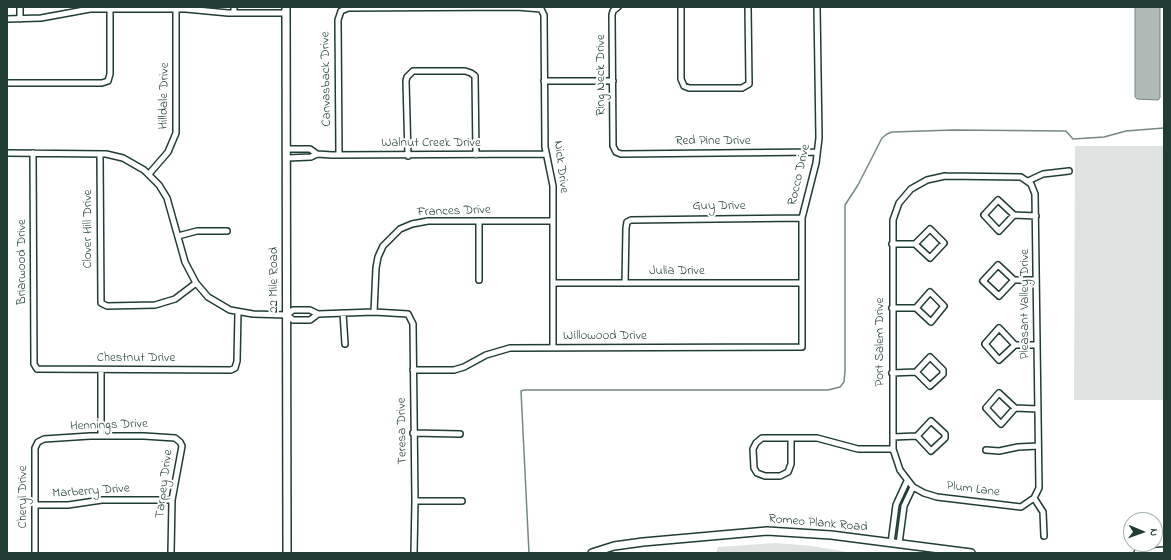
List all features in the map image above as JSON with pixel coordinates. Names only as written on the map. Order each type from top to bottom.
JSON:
[{"type":"street","points":[[20,7],[20,19]]},
{"type":"street","points":[[234,7],[234,13]]},
{"type":"street","name":"Nick Drive","points":[[348,8],[539,7],[543,12],[546,154],[553,186],[553,348]]},
{"type":"street","name":"Ring Neck Drive","points":[[613,146],[612,15],[613,11],[618,7]]},
{"type":"street","points":[[681,7],[682,84],[689,88],[742,88],[747,85],[750,78],[748,7]]},
{"type":"street","name":"Rocco Drive","points":[[802,347],[802,218],[818,152],[817,7]]},
{"type":"street","points":[[7,19],[41,18],[82,10],[110,9],[176,8],[234,13],[286,10]]},
{"type":"street","name":"Hilldale Drive","points":[[149,174],[168,152],[176,133],[176,8]]},
{"type":"street","name":"Canvasback Drive","points":[[339,155],[338,20],[341,11],[348,8]]},
{"type":"street","points":[[7,83],[102,83],[108,81],[110,74],[110,9]]},
{"type":"street","name":"22 Mile Road","points":[[286,10],[287,553]]},
{"type":"street","points":[[408,156],[407,77],[414,71],[465,71],[475,76],[476,155]]},
{"type":"street","points":[[544,81],[613,81]]},
{"type":"street","name":"Red Pine Drive","points":[[613,146],[616,152],[621,154],[818,152]]},
{"type":"street","name":"Walnut Creek Drive","points":[[287,150],[310,149],[317,154]]},
{"type":"street","points":[[7,153],[100,154],[123,158],[137,165],[149,174],[159,185],[167,198],[188,270],[196,284],[216,303],[238,312],[261,315],[287,315],[293,320],[310,320],[318,314]]},
{"type":"street","name":"Briarwood Drive","points":[[34,153],[34,364],[37,369]]},
{"type":"street","name":"Clover Hill Drive","points":[[100,154],[100,300],[102,305],[146,306],[161,304],[175,299],[196,284]]},
{"type":"street","name":"Walnut Creek Drive","points":[[287,158],[311,157],[317,154],[408,156],[546,154]]},
{"type":"street","points":[[1028,180],[1043,174],[1069,171]]},
{"type":"street","name":"Port Salem Drive","points":[[913,487],[899,468],[893,449],[892,244],[895,214],[906,195],[917,185],[927,180],[940,177],[958,176],[1012,176],[1021,177],[1028,180]]},
{"type":"street","name":"Pleasant Valley Drive","points":[[1028,180],[1033,186],[1035,194],[1036,216],[1039,488],[1032,500]]},
{"type":"street","points":[[1014,215],[999,231],[984,215],[998,200],[1014,215],[1036,216]]},
{"type":"street","name":"Guy Drive","points":[[625,283],[627,222],[636,219],[802,218]]},
{"type":"street","name":"Frances Drive","points":[[374,312],[378,257],[383,246],[400,229],[412,224],[428,221],[553,221]]},
{"type":"street","points":[[479,222],[479,280]]},
{"type":"street","points":[[892,244],[915,244],[930,258],[944,243],[930,229],[915,244]]},
{"type":"street","points":[[178,236],[198,231],[227,231]]},
{"type":"street","points":[[1014,280],[999,296],[983,281],[998,265],[1014,280],[1036,280]]},
{"type":"street","name":"Julia Drive","points":[[552,282],[801,283]]},
{"type":"street","points":[[892,308],[916,308],[931,322],[944,306],[930,292],[916,308]]},
{"type":"street","points":[[287,315],[293,310],[310,310],[318,314],[374,312]]},
{"type":"street","name":"Chestnut Drive","points":[[37,369],[230,370],[235,368],[237,361],[238,312]]},
{"type":"street","name":"Teresa Drive","points":[[374,312],[404,312],[408,314],[413,324],[413,433],[415,501],[414,553]]},
{"type":"street","points":[[343,313],[345,344]]},
{"type":"street","points":[[1015,345],[999,328],[986,344],[999,360],[1015,345],[1037,345]]},
{"type":"street","name":"Willowood Drive","points":[[413,370],[442,371],[459,369],[486,355],[510,348],[802,347]]},
{"type":"street","points":[[892,373],[916,372],[930,357],[943,370],[943,374],[930,386],[916,372]]},
{"type":"street","points":[[101,370],[101,436]]},
{"type":"street","points":[[1015,408],[1001,424],[986,408],[999,394],[1015,408],[1038,409]]},
{"type":"street","points":[[893,437],[917,436],[932,421],[945,434],[945,438],[931,451],[917,436]]},
{"type":"street","points":[[413,433],[460,434]]},
{"type":"street","name":"Hennings Drive","points":[[38,442],[44,439],[101,436],[157,436],[175,438],[180,442]]},
{"type":"street","points":[[791,438],[790,467],[785,474],[780,476],[765,476],[757,473],[753,463],[754,446],[762,438],[791,438],[817,438],[858,449],[893,449]]},
{"type":"street","name":"Cheryl Drive","points":[[35,553],[35,448],[38,442]]},
{"type":"street","name":"Tarpey Drive","points":[[171,553],[172,500],[182,451],[180,442]]},
{"type":"street","points":[[986,450],[999,451],[1018,447],[1038,446]]},
{"type":"street","points":[[895,544],[896,506],[907,480]]},
{"type":"street","points":[[895,544],[904,506],[913,487]]},
{"type":"street","name":"Plum Lane","points":[[913,487],[924,493],[937,497],[1017,507],[1032,500]]},
{"type":"street","name":"Marberry Drive","points":[[35,506],[68,505],[102,500],[172,500]]},
{"type":"street","points":[[1032,500],[1043,512],[1044,536]]},
{"type":"street","points":[[415,501],[462,501]]},
{"type":"street","name":"Romeo Plank Road","points":[[592,553],[614,546],[638,542],[768,531],[812,533],[971,553]]},
{"type":"street","points":[[1138,553],[1164,551]]},
{"type":"shaded area","points":[[1135,7],[1160,7],[1160,98],[1158,100],[1137,99],[1135,97]]},
{"type":"shaded area","points":[[1075,146],[1164,146],[1164,400],[1074,400]]},
{"type":"shaded area","points":[[776,543],[812,546],[853,553],[716,553],[718,547]]},
{"type":"waterway","points":[[529,553],[521,391],[828,390],[840,387],[844,382],[845,371],[845,205],[858,185],[882,138],[887,134],[892,132],[954,130],[1066,131],[1073,139],[1104,137],[1126,131],[1164,128]]}]
